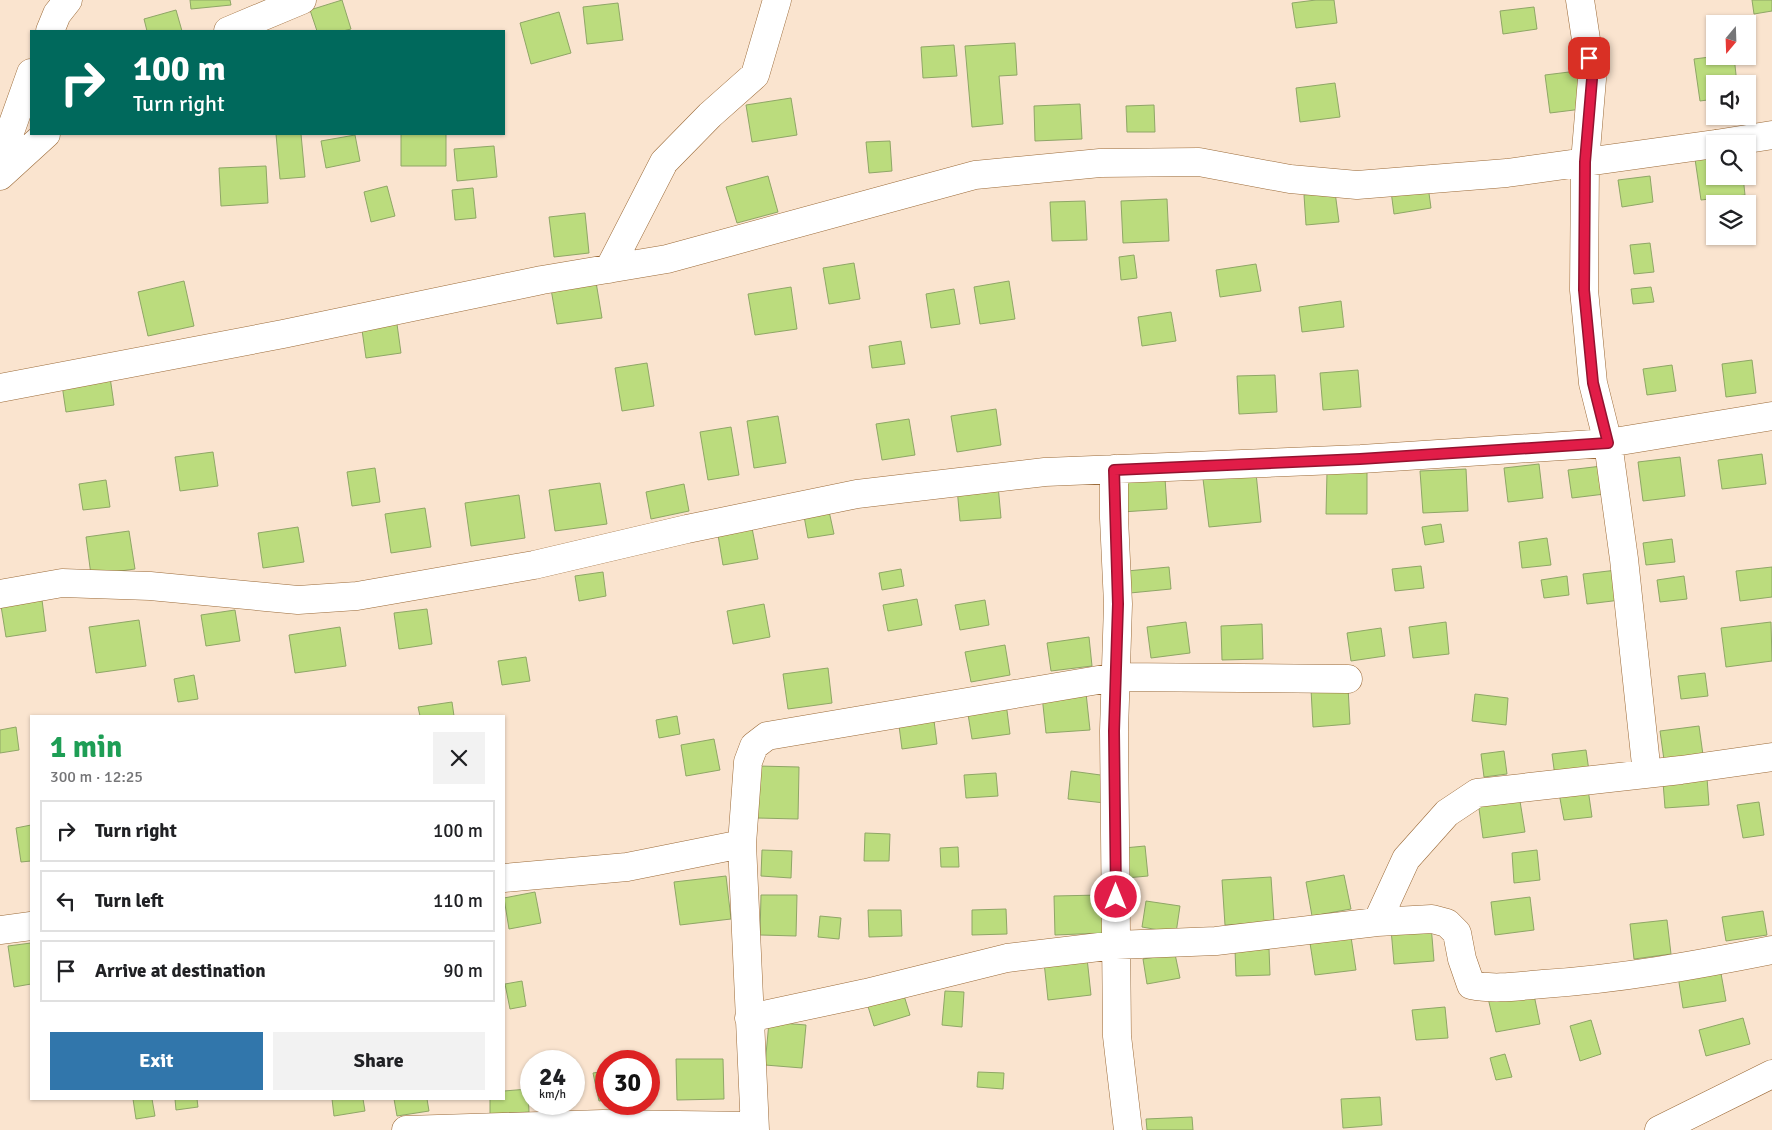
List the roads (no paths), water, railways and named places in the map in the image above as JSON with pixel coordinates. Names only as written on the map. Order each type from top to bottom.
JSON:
[{"type":"street","points":[[50,30],[57,14],[68,0]]},
{"type":"street","points":[[230,30],[302,0]]},
{"type":"street","points":[[609,269],[664,162],[710,115],[755,75],[777,0]]},
{"type":"street","points":[[1580,0],[1592,79],[1585,162],[1584,290],[1593,383],[1608,443],[1624,559],[1647,774]]},
{"type":"street","points":[[0,160],[30,76]]},
{"type":"street","points":[[0,176],[45,135]]},
{"type":"street","points":[[1756,138],[1772,136]]},
{"type":"street","points":[[0,388],[283,334],[542,280],[667,260],[975,175],[1100,163],[1199,162],[1290,179],[1357,185],[1507,173],[1706,145]]},
{"type":"street","points":[[0,594],[62,583],[150,586],[298,600],[357,596],[534,565],[687,529],[856,494],[1045,472],[1360,459],[1608,443],[1772,416]]},
{"type":"street","points":[[1114,470],[1118,604],[1114,731],[1116,945],[1118,1036],[1128,1130]]},
{"type":"street","points":[[406,1130],[602,1124],[754,1128],[742,844],[748,762],[754,746],[767,736],[1116,677],[1348,679]]},
{"type":"street","points":[[1377,922],[1406,858],[1447,813],[1477,793],[1647,774],[1772,757]]},
{"type":"street","points":[[505,878],[627,867],[742,844]]},
{"type":"street","points":[[749,1018],[866,993],[1006,958],[1116,945],[1216,941],[1377,922],[1432,919],[1447,923],[1457,933],[1462,959],[1472,984],[1488,988],[1577,982],[1704,963],[1772,950]]},
{"type":"street","points":[[0,930],[30,926]]},
{"type":"street","points":[[1659,1130],[1772,1074]]}]
